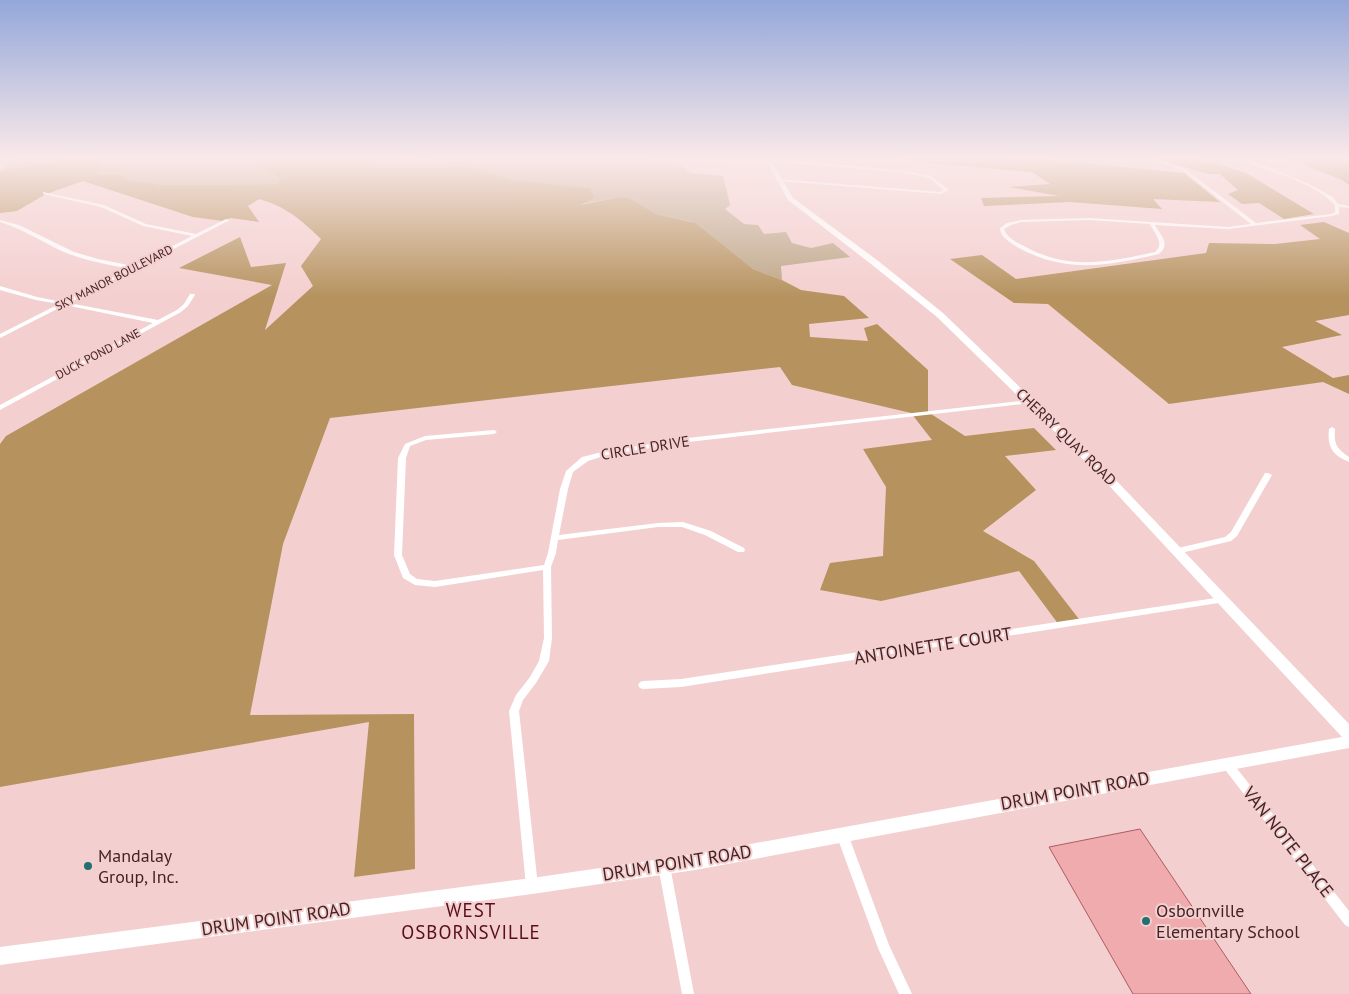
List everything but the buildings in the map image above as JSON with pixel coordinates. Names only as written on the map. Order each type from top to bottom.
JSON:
[{"type":"street","points":[[99,205],[145,225],[197,236]]},
{"type":"street","name":"CHERRY QUAY ROAD","points":[[799,205],[940,315],[1106,476],[1349,734]]},
{"type":"street","points":[[1231,205],[1256,224]]},
{"type":"street","points":[[1152,223],[1163,244],[1162,249],[1158,253],[1078,264],[1051,261],[1031,254],[1007,238],[1003,234],[1002,229],[1009,224],[1021,221],[1072,219],[1152,223],[1228,228],[1332,214],[1337,212],[1337,205]]},
{"type":"street","name":"SKY MANOR BOULEVARD","points":[[0,336],[228,220]]},
{"type":"street","points":[[0,221],[30,232],[64,250],[78,255],[132,268]]},
{"type":"street","points":[[0,288],[63,304],[158,322]]},
{"type":"street","name":"DUCK POND LANE","points":[[0,408],[158,322],[186,305],[192,295]]},
{"type":"street","name":"CIRCLE DRIVE","points":[[532,886],[514,711],[519,698],[534,680],[544,661],[548,638],[547,567],[555,538],[564,489],[570,471],[576,464],[606,452],[688,440],[1030,402]]},
{"type":"street","points":[[1332,429],[1331,441],[1337,452],[1349,460]]},
{"type":"street","points":[[494,432],[425,438],[407,445],[402,458],[401,478],[398,555],[401,568],[406,576],[415,582],[435,584],[547,567]]},
{"type":"street","points":[[1177,551],[1228,539],[1234,534],[1268,475]]},
{"type":"street","points":[[555,538],[658,525],[683,524],[708,533],[741,550]]},
{"type":"street","name":"ANTOINETTE COURT","points":[[643,685],[681,683],[1222,600]]},
{"type":"street","name":"DRUM POINT ROAD","points":[[0,956],[532,886],[664,866],[1349,742]]},
{"type":"street","name":"VAN NOTE PLACE","points":[[1227,764],[1349,921]]},
{"type":"street","points":[[842,834],[884,948],[906,994]]},
{"type":"street","points":[[664,866],[688,994]]},
{"type":"shaded area","points":[[0,205],[27,205],[17,211],[0,213]]},
{"type":"shaded area","points":[[158,205],[249,205],[259,222],[231,218],[223,221],[193,217]]},
{"type":"shaded area","points":[[277,205],[642,205],[657,214],[695,223],[753,269],[782,280],[801,290],[844,296],[869,318],[809,324],[810,337],[868,341],[864,328],[877,324],[928,370],[928,412],[965,436],[1034,428],[1056,450],[1005,456],[1036,490],[983,531],[1034,561],[1082,623],[1059,625],[1019,571],[881,601],[820,590],[830,563],[883,556],[886,487],[863,449],[932,440],[911,413],[792,385],[780,367],[330,418],[283,544],[250,715],[414,714],[415,869],[354,877],[369,722],[0,787],[0,444],[6,436],[272,285],[179,268],[240,237],[251,267],[286,263],[265,330],[313,286],[301,266],[321,239],[293,214]]},
{"type":"shaded area","points":[[642,205],[730,205],[725,209],[744,224],[758,225],[764,234],[786,232],[792,243],[811,248],[833,243],[850,257],[781,266],[782,280],[753,269],[692,222],[657,214]]},
{"type":"shaded area","points":[[1115,205],[1159,205],[1162,209]]},
{"type":"shaded area","points":[[1263,205],[1300,205],[1314,214],[1284,219]]},
{"type":"shaded area","points":[[1324,222],[1349,233],[1349,315],[1315,321],[1342,335],[1282,347],[1333,378],[1349,375],[1349,394],[1323,382],[1169,404],[1048,304],[1014,303],[950,259],[982,255],[1016,279],[1206,253],[1209,243],[1275,244],[1320,239],[1300,225]]},
{"type":"place","name":"Mandalay Group, Inc.","points":[[88,866]]},
{"type":"place","name":"Osbornville Elementary School","points":[[1146,921]]},
{"type":"district","name":"WEST OSBORNSVILLE","points":[[471,921]]}]
